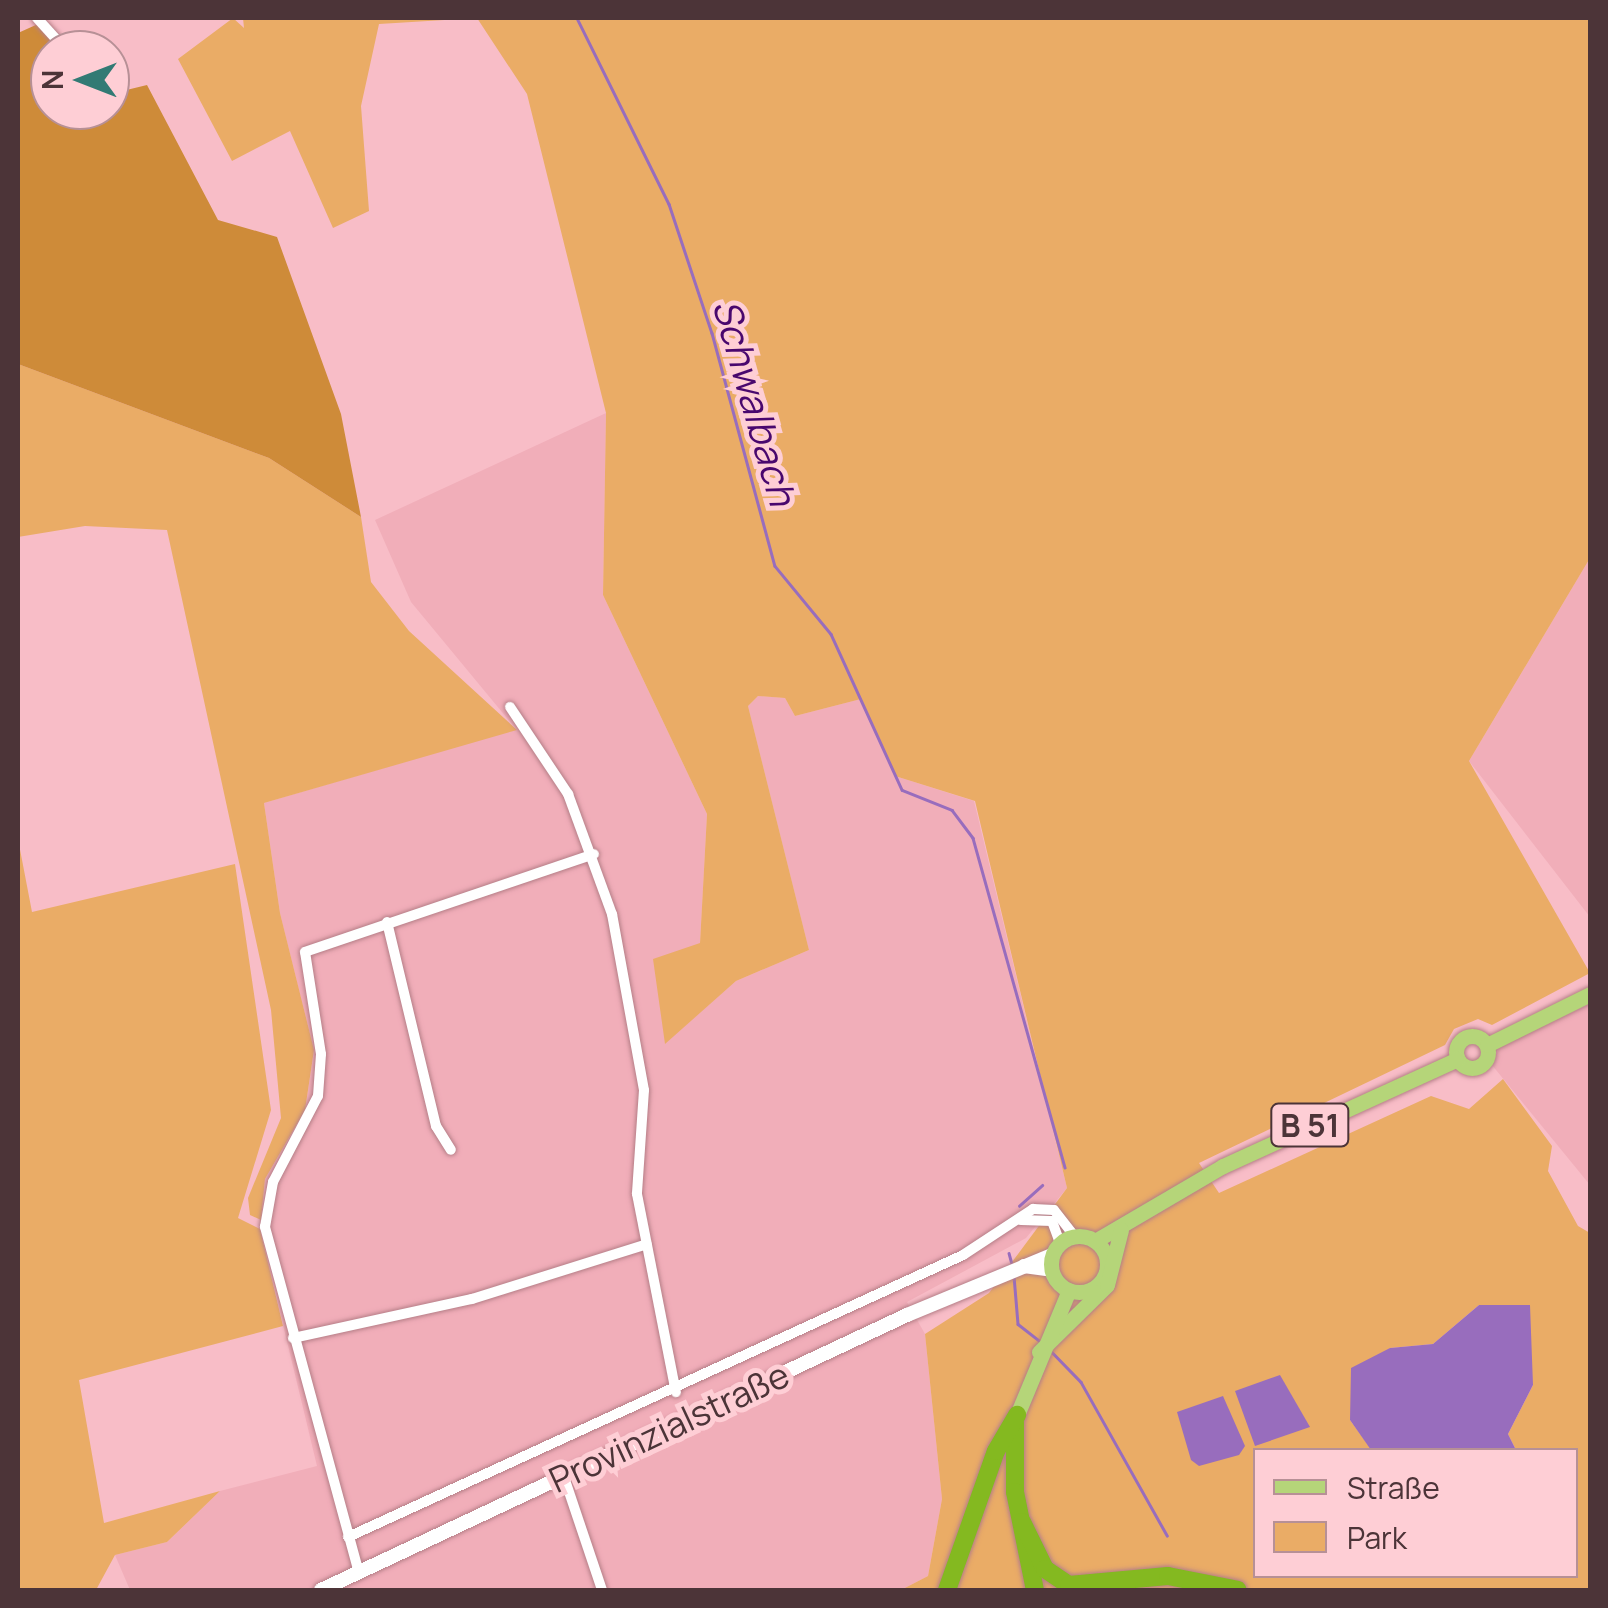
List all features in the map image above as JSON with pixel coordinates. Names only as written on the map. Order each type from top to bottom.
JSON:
[{"type":"highway","points":[[1017,1415],[1012,1465],[1035,1590]]},
{"type":"highway","points":[[947,1590],[996,1451],[1017,1415]]},
{"type":"highway","points":[[1022,1522],[1045,1569],[1069,1585],[1168,1576],[1238,1590]]},
{"type":"main road","points":[[1487,1045],[1466,1037],[1458,1058],[1468,1067],[1480,1066],[1487,1045],[1590,994]]},
{"type":"main road","name":"B 51","points":[[1068,1290],[1095,1286],[1105,1272],[1100,1248],[1123,1228],[1223,1166],[1458,1058]]},
{"type":"main road","points":[[1050,1334],[1106,1285],[1123,1228]]},
{"type":"main road","points":[[1017,1415],[1037,1357],[1068,1290],[1060,1251],[1100,1248]]},
{"type":"main road","name":"Provinzialstraße","points":[[321,1590],[997,1274],[1060,1251]]},
{"type":"street","points":[[510,706],[568,794],[594,854],[628,979],[642,1071],[637,1194],[676,1392]]},
{"type":"street","points":[[359,1572],[265,1227],[273,1182],[318,1096],[320,1054],[305,952],[594,854]]},
{"type":"street","points":[[387,922],[436,1126],[451,1150]]},
{"type":"street","points":[[348,1538],[676,1392],[964,1255],[1033,1208],[1047,1208],[1060,1251]]},
{"type":"street","points":[[293,1338],[472,1299],[647,1244]]},
{"type":"street","points":[[564,1477],[602,1590]]},
{"type":"shaded area","points":[[38,24],[43,30],[30,30],[30,130],[130,130],[130,89],[147,85],[218,220],[277,237],[341,414],[361,517],[269,458],[18,364],[18,33]]},
{"type":"shaded area","points":[[606,413],[603,595],[707,814],[700,943],[665,1043],[736,981],[809,950],[748,706],[758,696],[785,698],[795,716],[861,699],[895,776],[974,801],[1067,1188],[1026,1238],[907,1302],[925,1334],[942,1499],[928,1576],[901,1590],[130,1590],[115,1555],[167,1542],[220,1491],[317,1466],[260,1229],[265,1179],[305,1110],[314,1051],[280,913],[264,803],[516,729],[411,602],[375,520]]},
{"type":"shaded area","points":[[1590,558],[1590,917],[1469,761]]},
{"type":"shaded area","points":[[1590,1004],[1590,1185],[1492,1065],[1500,1046]]},
{"type":"shaded area","points":[[1479,1305],[1530,1305],[1533,1385],[1508,1434],[1515,1448],[1370,1448],[1350,1420],[1351,1368],[1390,1348],[1433,1344]]},
{"type":"shaded area","points":[[1280,1375],[1310,1427],[1255,1446],[1235,1391]]},
{"type":"shaded area","points":[[1223,1396],[1245,1446],[1239,1455],[1199,1466],[1191,1460],[1177,1412]]},
{"type":"green space","points":[[233,18],[244,28],[243,18],[477,18],[379,24],[361,106],[369,211],[333,228],[290,131],[232,161],[178,59]]},
{"type":"green space","points":[[477,18],[1590,18],[1590,558],[1469,761],[1590,973],[1492,1025],[1478,1019],[1454,1029],[1445,1045],[1199,1163],[1219,1193],[1431,1096],[1469,1109],[1503,1079],[1552,1146],[1548,1171],[1578,1226],[1590,1233],[1590,1590],[901,1590],[928,1576],[942,1499],[925,1334],[989,1293],[1067,1188],[975,801],[895,776],[861,699],[795,716],[785,698],[758,696],[748,706],[809,950],[736,981],[665,1044],[653,959],[700,943],[707,814],[603,595],[606,413],[527,94]],"holes":[[[1479,1305],[1533,1385],[1508,1434],[1515,1448],[1578,1448],[1578,1578],[1253,1578],[1253,1448],[1370,1448],[1350,1420],[1390,1348],[1433,1344]]]},
{"type":"green space","points":[[18,364],[269,458],[361,517],[371,582],[409,631],[517,730],[264,803],[280,913],[314,1050],[305,1110],[265,1179],[261,1220],[250,1215],[248,1198],[281,1118],[271,1010],[167,530],[85,526],[18,537]]},
{"type":"green space","points":[[18,839],[32,912],[235,864],[271,1110],[238,1218],[260,1229],[283,1326],[79,1380],[104,1523],[220,1491],[167,1542],[115,1555],[96,1590],[18,1590]]},
{"type":"waterway","name":"Schwalbach","points":[[577,18],[669,204],[712,333],[775,566],[831,634],[902,790],[952,810],[973,838],[1065,1167]]},
{"type":"waterway","points":[[1019,1206],[1042,1185]]},
{"type":"waterway","name":"Schwalbach","points":[[1009,1253],[1012,1264]]},
{"type":"waterway","name":"Schwalbach","points":[[1014,1276],[1018,1324],[1041,1342]]},
{"type":"waterway","name":"Schwalbach","points":[[1051,1351],[1081,1382],[1167,1535]]}]
